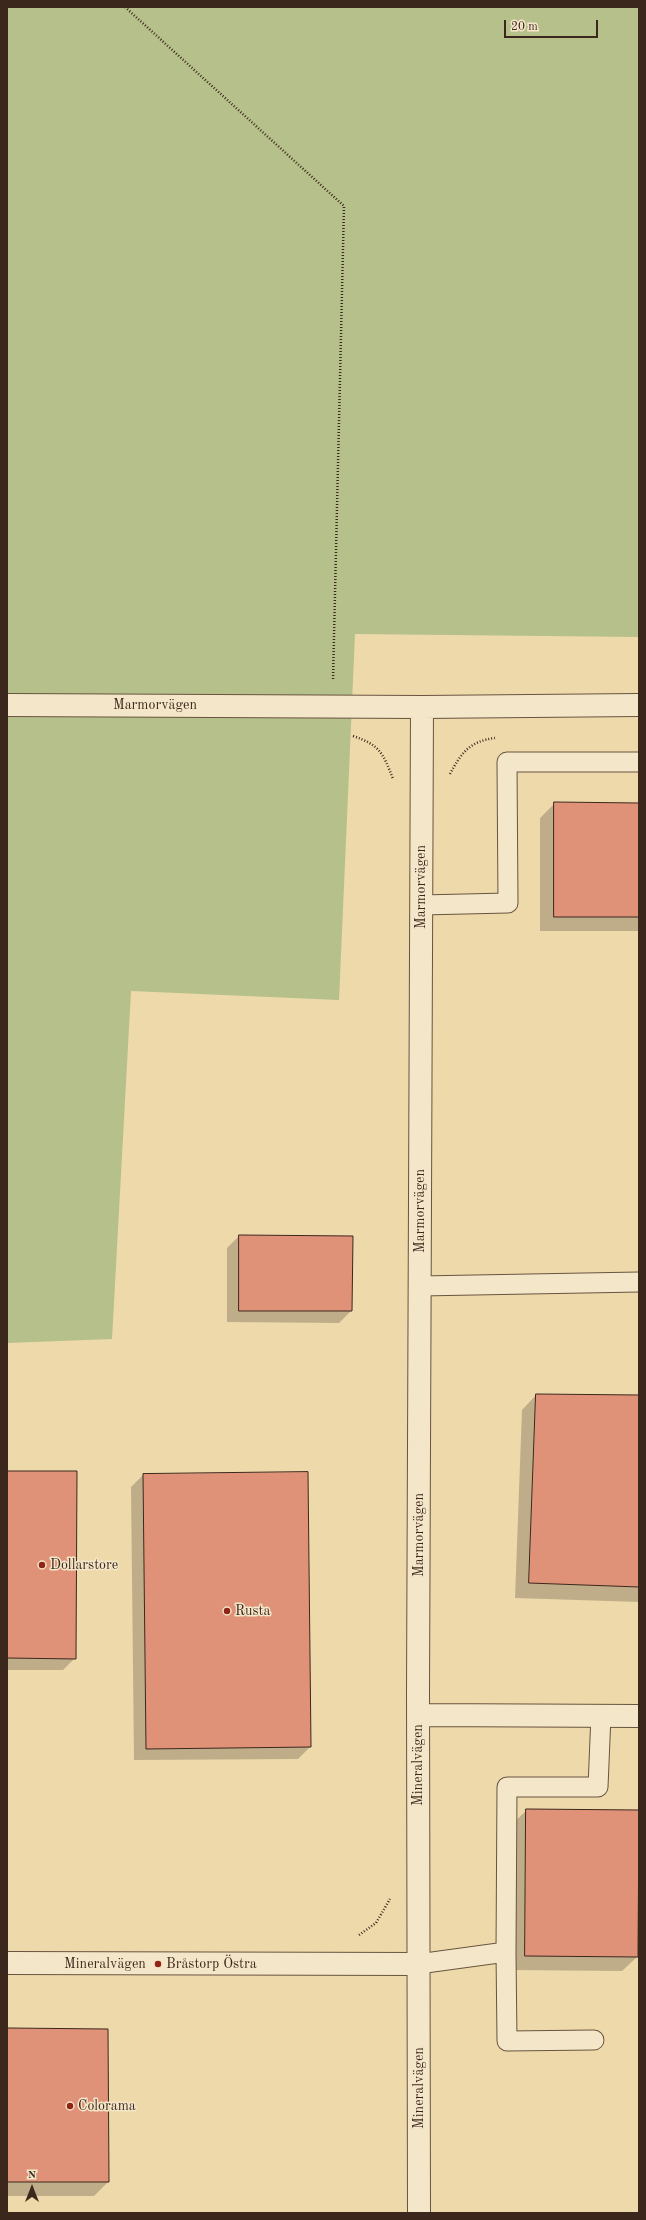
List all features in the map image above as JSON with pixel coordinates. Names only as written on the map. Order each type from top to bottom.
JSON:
[{"type":"street","name":"Marmorvägen","points":[[7,705],[422,707],[639,705]]},
{"type":"street","name":"Marmorvägen","points":[[418,1715],[422,707]]},
{"type":"street","name":"Mineralvägen","points":[[420,2213],[418,1715],[639,1716]]},
{"type":"street","name":"Mineralvägen","points":[[7,1963],[418,1964]]},
{"type":"lane","points":[[421,905],[508,903],[507,762],[639,762]]},
{"type":"lane","points":[[420,1286],[639,1282]]},
{"type":"lane","points":[[594,2040],[507,2041],[507,1787],[598,1787],[601,1715]]},
{"type":"lane","points":[[418,1964],[506,1952]]},
{"type":"path","points":[[125,7],[344,206],[332,706]]},
{"type":"path","points":[[352,736],[370,741],[380,750],[394,780],[448,779],[468,748],[481,740],[503,738]]},
{"type":"path","points":[[355,1937],[376,1924],[397,1884],[418,1883]]},
{"type":"green space","points":[[7,7],[639,7],[639,637],[355,634],[339,1000],[131,991],[112,1339],[7,1343]]},
{"type":"building","points":[[554,802],[639,803],[639,917],[554,917]]},
{"type":"building","points":[[239,1235],[353,1236],[352,1311],[239,1311]]},
{"type":"building","points":[[536,1394],[639,1395],[639,1587],[529,1583]]},
{"type":"building","name":"Dollarstore","points":[[7,1471],[77,1471],[76,1659],[7,1658]]},
{"type":"building","name":"Rusta","points":[[308,1472],[311,1747],[146,1749],[143,1474]]},
{"type":"building","points":[[526,1809],[639,1810],[638,1957],[525,1956]]},
{"type":"building","points":[[7,2028],[108,2029],[109,2182],[7,2182]]},
{"type":"place","name":"Dollarstore","points":[[42,1565]]},
{"type":"place","name":"Rusta","points":[[227,1611]]},
{"type":"place","name":"Bråstorp Östra","points":[[158,1964]]},
{"type":"place","name":"Colorama","points":[[70,2106]]}]
